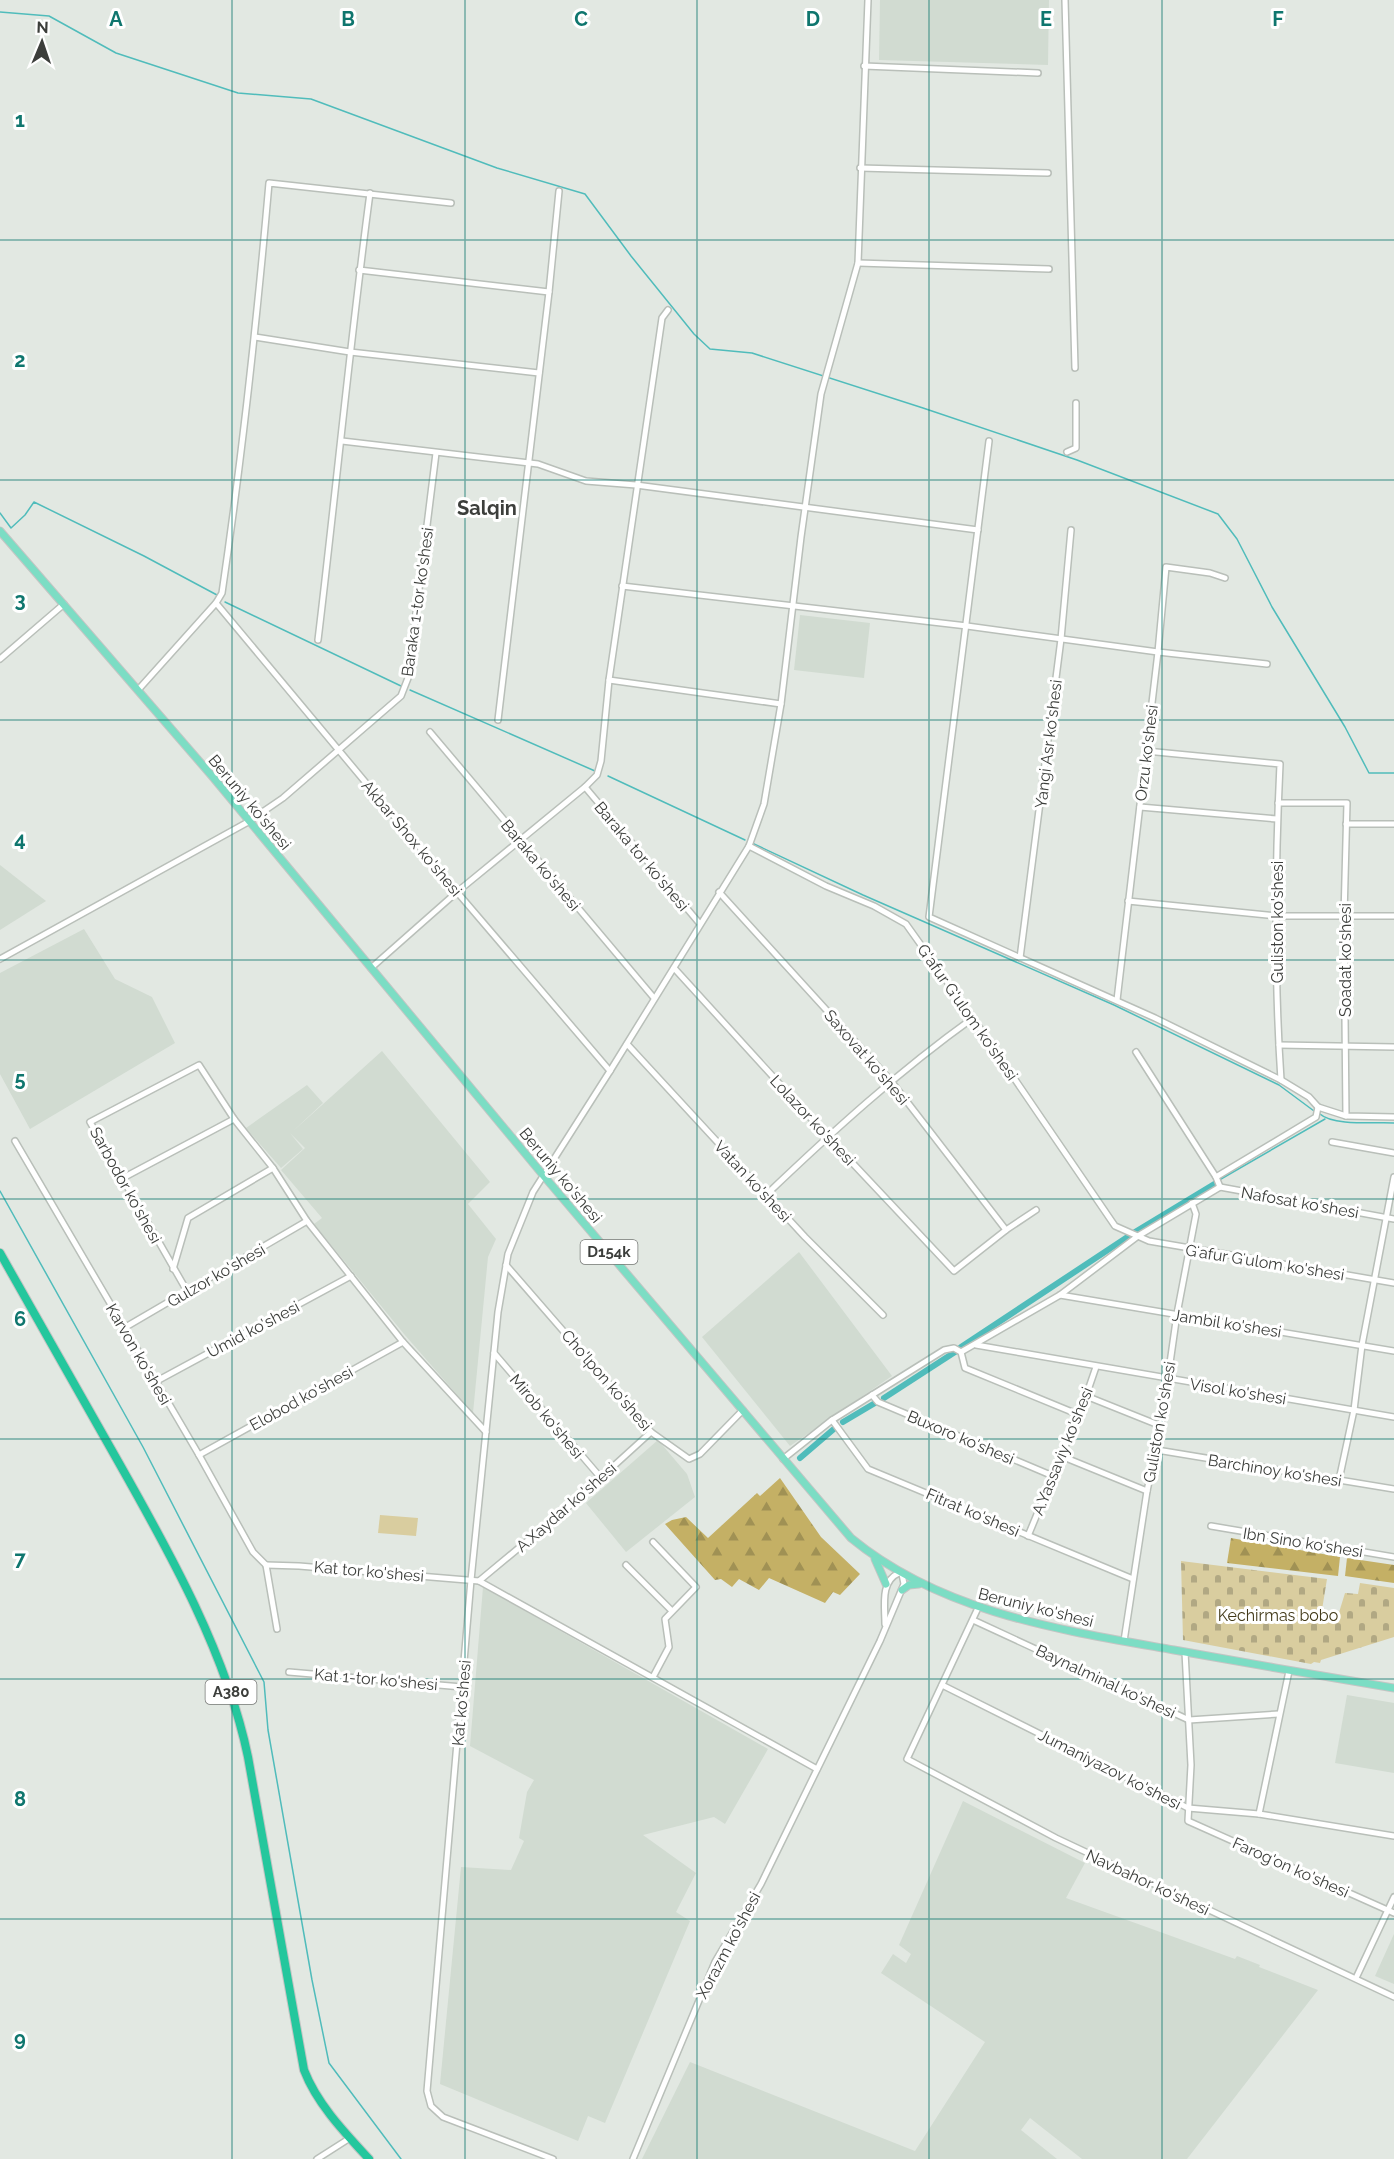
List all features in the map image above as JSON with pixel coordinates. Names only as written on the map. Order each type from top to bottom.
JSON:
[{"type":"highway","name":"A380","points":[[0,1253],[141,1501],[223,1671],[242,1728],[248,1757],[304,2070],[318,2098],[369,2159]]},
{"type":"main road","name":"Beruniy ko'shesi","points":[[0,531],[138,690],[783,1459],[851,1538],[873,1557],[900,1574],[978,1608],[1037,1624],[1394,1688]]},
{"type":"main road","points":[[873,1557],[886,1584]]},
{"type":"main road","points":[[902,1590],[909,1585],[923,1585]]},
{"type":"street","name":"Kat ko'shesi","points":[[553,2159],[442,2117],[431,2106],[427,2091],[471,1580],[494,1353],[506,1265],[518,1226],[533,1192],[749,846],[764,804],[781,704],[823,387],[858,263],[868,0]]},
{"type":"street","points":[[1065,0],[1075,368]]},
{"type":"street","points":[[864,66],[1038,74]]},
{"type":"street","points":[[860,168],[1048,173]]},
{"type":"street","points":[[138,690],[216,603],[222,593],[239,478],[269,183],[451,203]]},
{"type":"street","points":[[498,720],[559,191]]},
{"type":"street","points":[[318,640],[369,193]]},
{"type":"street","points":[[858,263],[1049,270]]},
{"type":"street","points":[[359,270],[549,292]]},
{"type":"street","points":[[371,968],[457,892],[597,775],[601,761],[609,680],[636,485],[662,318],[668,310]]},
{"type":"street","points":[[255,337],[350,352],[539,373]]},
{"type":"street","points":[[1067,452],[1076,448],[1076,403]]},
{"type":"street","points":[[342,441],[538,464],[586,481],[636,485],[978,530]]},
{"type":"street","points":[[989,441],[929,917],[1117,1000],[1281,1080],[1309,1097],[1318,1107],[1346,1116],[1394,1117]]},
{"type":"street","name":"Baraka 1-tor ko'shesi","points":[[0,959],[248,822],[283,798],[401,696],[408,678],[436,453]]},
{"type":"street","name":"Yangi Asr ko'shesi","points":[[1020,958],[1061,639],[1071,530]]},
{"type":"street","name":"Orzu ko'shesi","points":[[1117,1000],[1166,567],[1209,573],[1225,578]]},
{"type":"street","points":[[622,586],[1267,664]]},
{"type":"street","name":"Akbar Shox ko'shesi","points":[[216,603],[338,751],[610,1071]]},
{"type":"street","points":[[0,658],[64,604]]},
{"type":"street","points":[[609,680],[781,704]]},
{"type":"street","name":"Baraka ko'shesi","points":[[430,732],[654,998]]},
{"type":"street","name":"Guliston ko'shesi","points":[[1146,751],[1280,764],[1277,819],[1276,1021],[1281,1080]]},
{"type":"street","name":"Baraka tor ko'shesi","points":[[585,787],[700,924]]},
{"type":"street","name":"Soadat ko'shesi","points":[[1278,802],[1347,803],[1344,916],[1346,1116]]},
{"type":"street","points":[[1140,807],[1277,819]]},
{"type":"street","points":[[1346,824],[1394,824]]},
{"type":"street","name":"G'afur G'ulom ko'shesi","points":[[749,846],[826,886],[874,906],[906,924],[1115,1226],[1138,1236]]},
{"type":"street","name":"Saxovat ko'shesi","points":[[719,892],[891,1081],[1006,1230]]},
{"type":"street","points":[[1128,901],[1276,916],[1394,916]]},
{"type":"street","name":"Lolazor ko'shesi","points":[[674,968],[954,1271],[1006,1230]]},
{"type":"street","points":[[766,1195],[891,1081],[973,1018]]},
{"type":"street","name":"Vatan ko'shesi","points":[[627,1044],[766,1195],[883,1315]]},
{"type":"street","points":[[1279,1045],[1394,1047]]},
{"type":"street","name":"Nafosat ko'shesi","points":[[1136,1052],[1216,1177],[1220,1187],[1391,1219]]},
{"type":"street","name":"Sarbodor ko'shesi","points":[[187,1291],[90,1122],[199,1065],[234,1119]]},
{"type":"street","points":[[1216,1177],[1316,1117],[1318,1107]]},
{"type":"street","points":[[121,1179],[234,1119],[273,1168],[307,1221],[403,1342],[486,1432]]},
{"type":"street","name":"Karvon ko'shesi","points":[[15,1141],[199,1455],[253,1552],[266,1565]]},
{"type":"street","points":[[1332,1142],[1394,1153]]},
{"type":"street","points":[[173,1269],[188,1218],[273,1168]]},
{"type":"street","points":[[1339,1480],[1374,1279],[1391,1219],[1394,1177]]},
{"type":"street","points":[[961,1352],[1060,1295],[1138,1236],[1220,1187]]},
{"type":"street","name":"Guliston ko'shesi","points":[[1124,1641],[1161,1426],[1177,1314],[1196,1214],[1192,1203]]},
{"type":"street","points":[[1006,1230],[1036,1210]]},
{"type":"street","name":"Gulzor ko'shesi","points":[[124,1328],[307,1221]]},
{"type":"street","name":"Gʻafur Gʻulom ko'shesi","points":[[1138,1236],[1149,1241],[1189,1250],[1394,1283]]},
{"type":"street","name":"Cho'lpon ko'shesi","points":[[506,1265],[651,1432],[689,1459],[700,1454],[743,1410]]},
{"type":"street","name":"Umid ko'shesi","points":[[155,1382],[351,1276]]},
{"type":"street","name":"Jambil ko'shesi","points":[[1060,1295],[1394,1351]]},
{"type":"street","name":"Elobod ko'shesi","points":[[199,1455],[403,1342]]},
{"type":"street","name":"Visol ko'shesi","points":[[975,1345],[1394,1417]]},
{"type":"street","points":[[783,1459],[832,1420],[944,1350],[954,1348],[961,1352],[965,1368],[1077,1414]]},
{"type":"street","name":"Mirob ko'shesi","points":[[494,1353],[600,1478]]},
{"type":"street","name":"A.Yassaviy ko'shesi","points":[[1028,1536],[1086,1396],[1096,1366]]},
{"type":"street","name":"Buxoro ko'shesi","points":[[872,1395],[878,1402],[1053,1476]]},
{"type":"street","points":[[1086,1396],[1161,1426]]},
{"type":"street","name":"Fitrat ko'shesi","points":[[832,1420],[868,1469],[1133,1579]]},
{"type":"street","name":"A.Xaydar ko'shesi","points":[[479,1581],[651,1432]]},
{"type":"street","name":"Barchinoy ko'shesi","points":[[1156,1450],[1394,1489]]},
{"type":"street","points":[[1061,1456],[1148,1491]]},
{"type":"street","name":"Ibn Sino ko'shesi","points":[[1211,1527],[1394,1557]]},
{"type":"street","points":[[653,1542],[696,1587],[665,1619],[669,1647],[653,1677]]},
{"type":"street","points":[[266,1565],[277,1629]]},
{"type":"street","name":"Kat tor ko'shesi","points":[[266,1565],[471,1580]]},
{"type":"street","points":[[626,1565],[672,1611]]},
{"type":"street","points":[[885,1626],[886,1584],[890,1578],[900,1574],[904,1584],[902,1590]]},
{"type":"street","points":[[471,1580],[479,1581],[817,1769]]},
{"type":"street","name":"Xorazm ko'shesi","points":[[633,2159],[716,1962],[761,1884],[880,1641],[902,1590]]},
{"type":"street","points":[[942,1685],[978,1608]]},
{"type":"street","name":"Baynalminal ko'shesi","points":[[973,1620],[1190,1720],[1279,1714]]},
{"type":"street","points":[[1185,1652],[1191,1765],[1188,1808]]},
{"type":"street","points":[[1259,1814],[1289,1671]]},
{"type":"street","name":"Kat 1-tor ko'shesi","points":[[289,1672],[462,1687]]},
{"type":"street","name":"Navbahor ko'shesi","points":[[942,1685],[907,1759],[1056,1838],[1394,1997]]},
{"type":"street","name":"Jumaniyazov ko'shesi","points":[[942,1685],[1188,1808],[1259,1814],[1394,1836]]},
{"type":"street","name":"Farog'on ko'shesi","points":[[1188,1808],[1188,1821],[1391,1912]]},
{"type":"street","points":[[1356,1978],[1391,1912],[1394,1897]]},
{"type":"street","points":[[317,2159],[350,2138]]},
{"type":"shaded area","points":[[880,0],[1049,0],[1048,65],[879,60]]},
{"type":"shaded area","points":[[800,615],[870,623],[864,678],[794,670]]},
{"type":"shaded area","points":[[0,865],[46,901],[0,930]]},
{"type":"shaded area","points":[[84,929],[115,979],[152,997],[175,1043],[30,1129],[0,1074],[0,973]]},
{"type":"shaded area","points":[[382,1051],[490,1182],[468,1204],[496,1239],[488,1257],[473,1413],[404,1334],[314,1224],[322,1218],[281,1170],[305,1148],[290,1133],[303,1149],[281,1168],[246,1128],[307,1085],[323,1103],[292,1132]]},
{"type":"shaded area","points":[[799,1252],[892,1376],[790,1446],[702,1337]]},
{"type":"shaded area","points":[[658,1440],[687,1474],[695,1497],[626,1552],[586,1503]]},
{"type":"shaded area","points":[[483,1587],[768,1749],[725,1824],[714,1817],[643,1835],[696,1873],[676,1912],[690,1921],[605,2123],[588,2116],[578,2141],[440,2084],[461,1867],[511,1870],[524,1841],[519,1838],[527,1792],[534,1780],[470,1746]]},
{"type":"shaded area","points":[[1347,1695],[1394,1703],[1394,1773],[1335,1763]]},
{"type":"shaded area","points":[[963,1801],[1085,1863],[1066,1898],[1235,1959],[1237,1956],[1318,1990],[1187,2159],[1082,2159],[1030,2118],[1021,2130],[1057,2159],[642,2159],[690,2062],[915,2151],[985,2042],[881,1973],[893,1954],[906,1963],[911,1954],[899,1945]]},
{"type":"shaded area","points":[[1394,1934],[1394,1984],[1375,1976]]},
{"type":"green space","points":[[780,1478],[821,1537],[860,1574],[840,1595],[833,1592],[825,1603],[769,1578],[759,1590],[739,1579],[732,1587],[721,1579],[715,1580],[665,1524],[686,1517],[708,1538],[757,1493],[760,1496]]},
{"type":"green space","points":[[380,1515],[418,1518],[416,1536],[378,1533]]},
{"type":"green space","points":[[1231,1538],[1340,1557],[1338,1576],[1227,1563]]},
{"type":"green space","points":[[1347,1558],[1394,1565],[1394,1583],[1345,1576]]},
{"type":"green space","name":"Kechirmas bobo","points":[[1181,1561],[1327,1579],[1321,1616],[1337,1619],[1345,1593],[1358,1594],[1360,1583],[1394,1588],[1394,1637],[1321,1660],[1320,1663],[1311,1664],[1183,1640]]},
{"type":"waterway","points":[[0,12],[49,16],[116,53],[238,93],[311,99],[497,168],[585,194],[631,256],[694,334],[710,349],[752,353],[923,408],[1077,460],[1218,514],[1237,539],[1272,607],[1345,727],[1369,773],[1394,773]]},
{"type":"waterway","points":[[0,513],[11,528],[25,515],[34,502],[217,595]]},
{"type":"waterway","points":[[225,602],[401,686]]},
{"type":"waterway","points":[[410,690],[595,771]]},
{"type":"waterway","points":[[608,776],[745,840]]},
{"type":"waterway","points":[[754,844],[863,895],[1114,1005],[1279,1085],[1314,1111]]},
{"type":"waterway","points":[[1320,1114],[1326,1118],[1344,1122],[1394,1123]]},
{"type":"waterway","points":[[1221,1179],[1325,1119]]},
{"type":"waterway","points":[[1135,1232],[1216,1183]]},
{"type":"waterway","points":[[0,1191],[143,1447],[264,1682],[268,1730],[329,2063],[401,2159]]},
{"type":"waterway","points":[[961,1347],[1129,1236]]},
{"type":"waterway","points":[[884,1398],[955,1352]]},
{"type":"waterway","points":[[843,1422],[875,1403]]},
{"type":"waterway","points":[[800,1458],[835,1428]]},
{"type":"district","name":"Salqin","points":[[487,508]]}]
